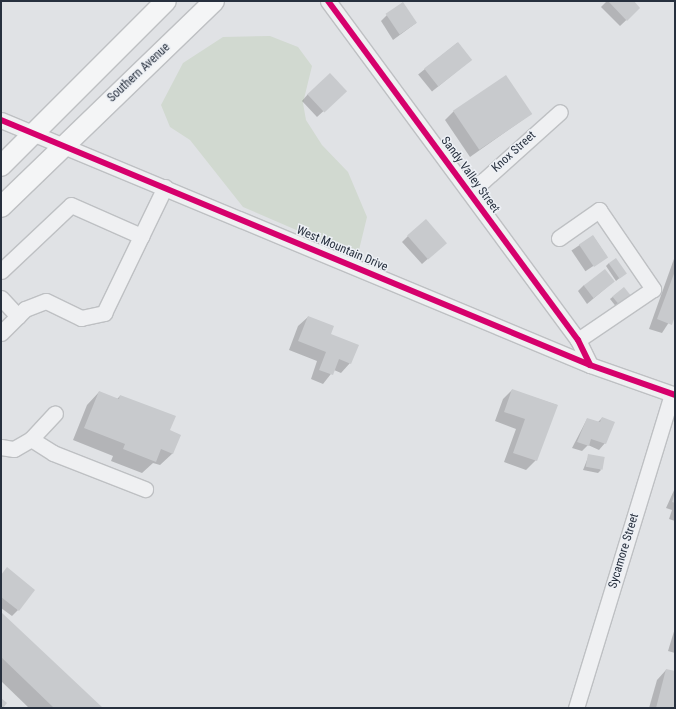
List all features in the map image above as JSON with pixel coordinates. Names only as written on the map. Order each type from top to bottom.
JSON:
[{"type":"main road","points":[[1,166],[166,1]]},
{"type":"main road","name":"Southern Avenue","points":[[1,207],[63,144],[214,1]]},
{"type":"street","name":"Sandy Valley Street","points":[[328,1],[578,340],[590,365]]},
{"type":"street","name":"Knox Street","points":[[467,189],[483,181],[560,112]]},
{"type":"street","name":"West Mountain Drive","points":[[1,120],[63,144],[590,365],[673,395]]},
{"type":"street","points":[[1,333],[18,316],[46,301],[81,318],[104,313],[165,188]]},
{"type":"street","points":[[1,271],[71,205],[141,236]]},
{"type":"street","points":[[558,238],[599,210],[653,289],[578,340]]},
{"type":"street","points":[[1,298],[18,316]]},
{"type":"street","name":"Sycamore Street","points":[[576,708],[673,395]]},
{"type":"street","points":[[1,447],[14,449],[31,439],[56,413]]},
{"type":"street","points":[[31,439],[53,453],[144,489]]},
{"type":"shaded area","points":[[270,36],[298,47],[312,66],[303,103],[306,120],[322,145],[348,172],[367,217],[359,250],[345,251],[243,207],[190,140],[170,127],[161,105],[183,63],[223,37]]},
{"type":"building","points":[[608,1],[634,1],[640,8],[627,21]]},
{"type":"building","points":[[403,2],[417,23],[400,34],[386,14]]},
{"type":"building","points":[[458,42],[472,60],[438,87],[424,68]]},
{"type":"building","points":[[330,73],[347,91],[324,112],[307,94]]},
{"type":"building","points":[[506,75],[532,114],[479,150],[453,111]]},
{"type":"building","points":[[426,219],[447,243],[428,260],[407,235]]},
{"type":"building","points":[[593,235],[608,257],[594,267],[579,245]]},
{"type":"building","points":[[616,258],[627,274],[620,279],[609,263]]},
{"type":"building","points":[[605,269],[615,282],[594,298],[584,286]]},
{"type":"building","points":[[675,271],[675,316],[672,325],[657,319]]},
{"type":"building","points":[[624,287],[633,298],[621,307],[612,296]]},
{"type":"building","points":[[308,316],[334,326],[331,334],[359,345],[351,364],[339,359],[333,375],[319,370],[326,352],[298,341]]},
{"type":"building","points":[[512,389],[558,405],[537,461],[513,453],[525,419],[504,412]]},
{"type":"building","points":[[99,391],[119,399],[120,395],[176,416],[170,430],[181,435],[173,454],[161,449],[156,462],[123,449],[125,444],[84,428]]},
{"type":"building","points":[[602,417],[615,422],[606,444],[591,439],[589,446],[577,442],[587,418],[600,422]]},
{"type":"building","points":[[588,454],[605,457],[602,470],[586,467]]},
{"type":"building","points":[[675,492],[675,503],[672,502]]},
{"type":"building","points":[[7,567],[35,590],[19,611],[1,597],[1,575]]},
{"type":"building","points":[[1,612],[103,708],[54,708],[1,657]]},
{"type":"building","points":[[666,669],[675,671],[675,708],[656,708]]},
{"type":"building","points":[[1,698],[7,703],[3,708],[1,708]]},
{"type":"cycle path","points":[[328,1],[578,340],[590,365]]},
{"type":"cycle path","points":[[1,120],[590,365],[675,395]]}]
